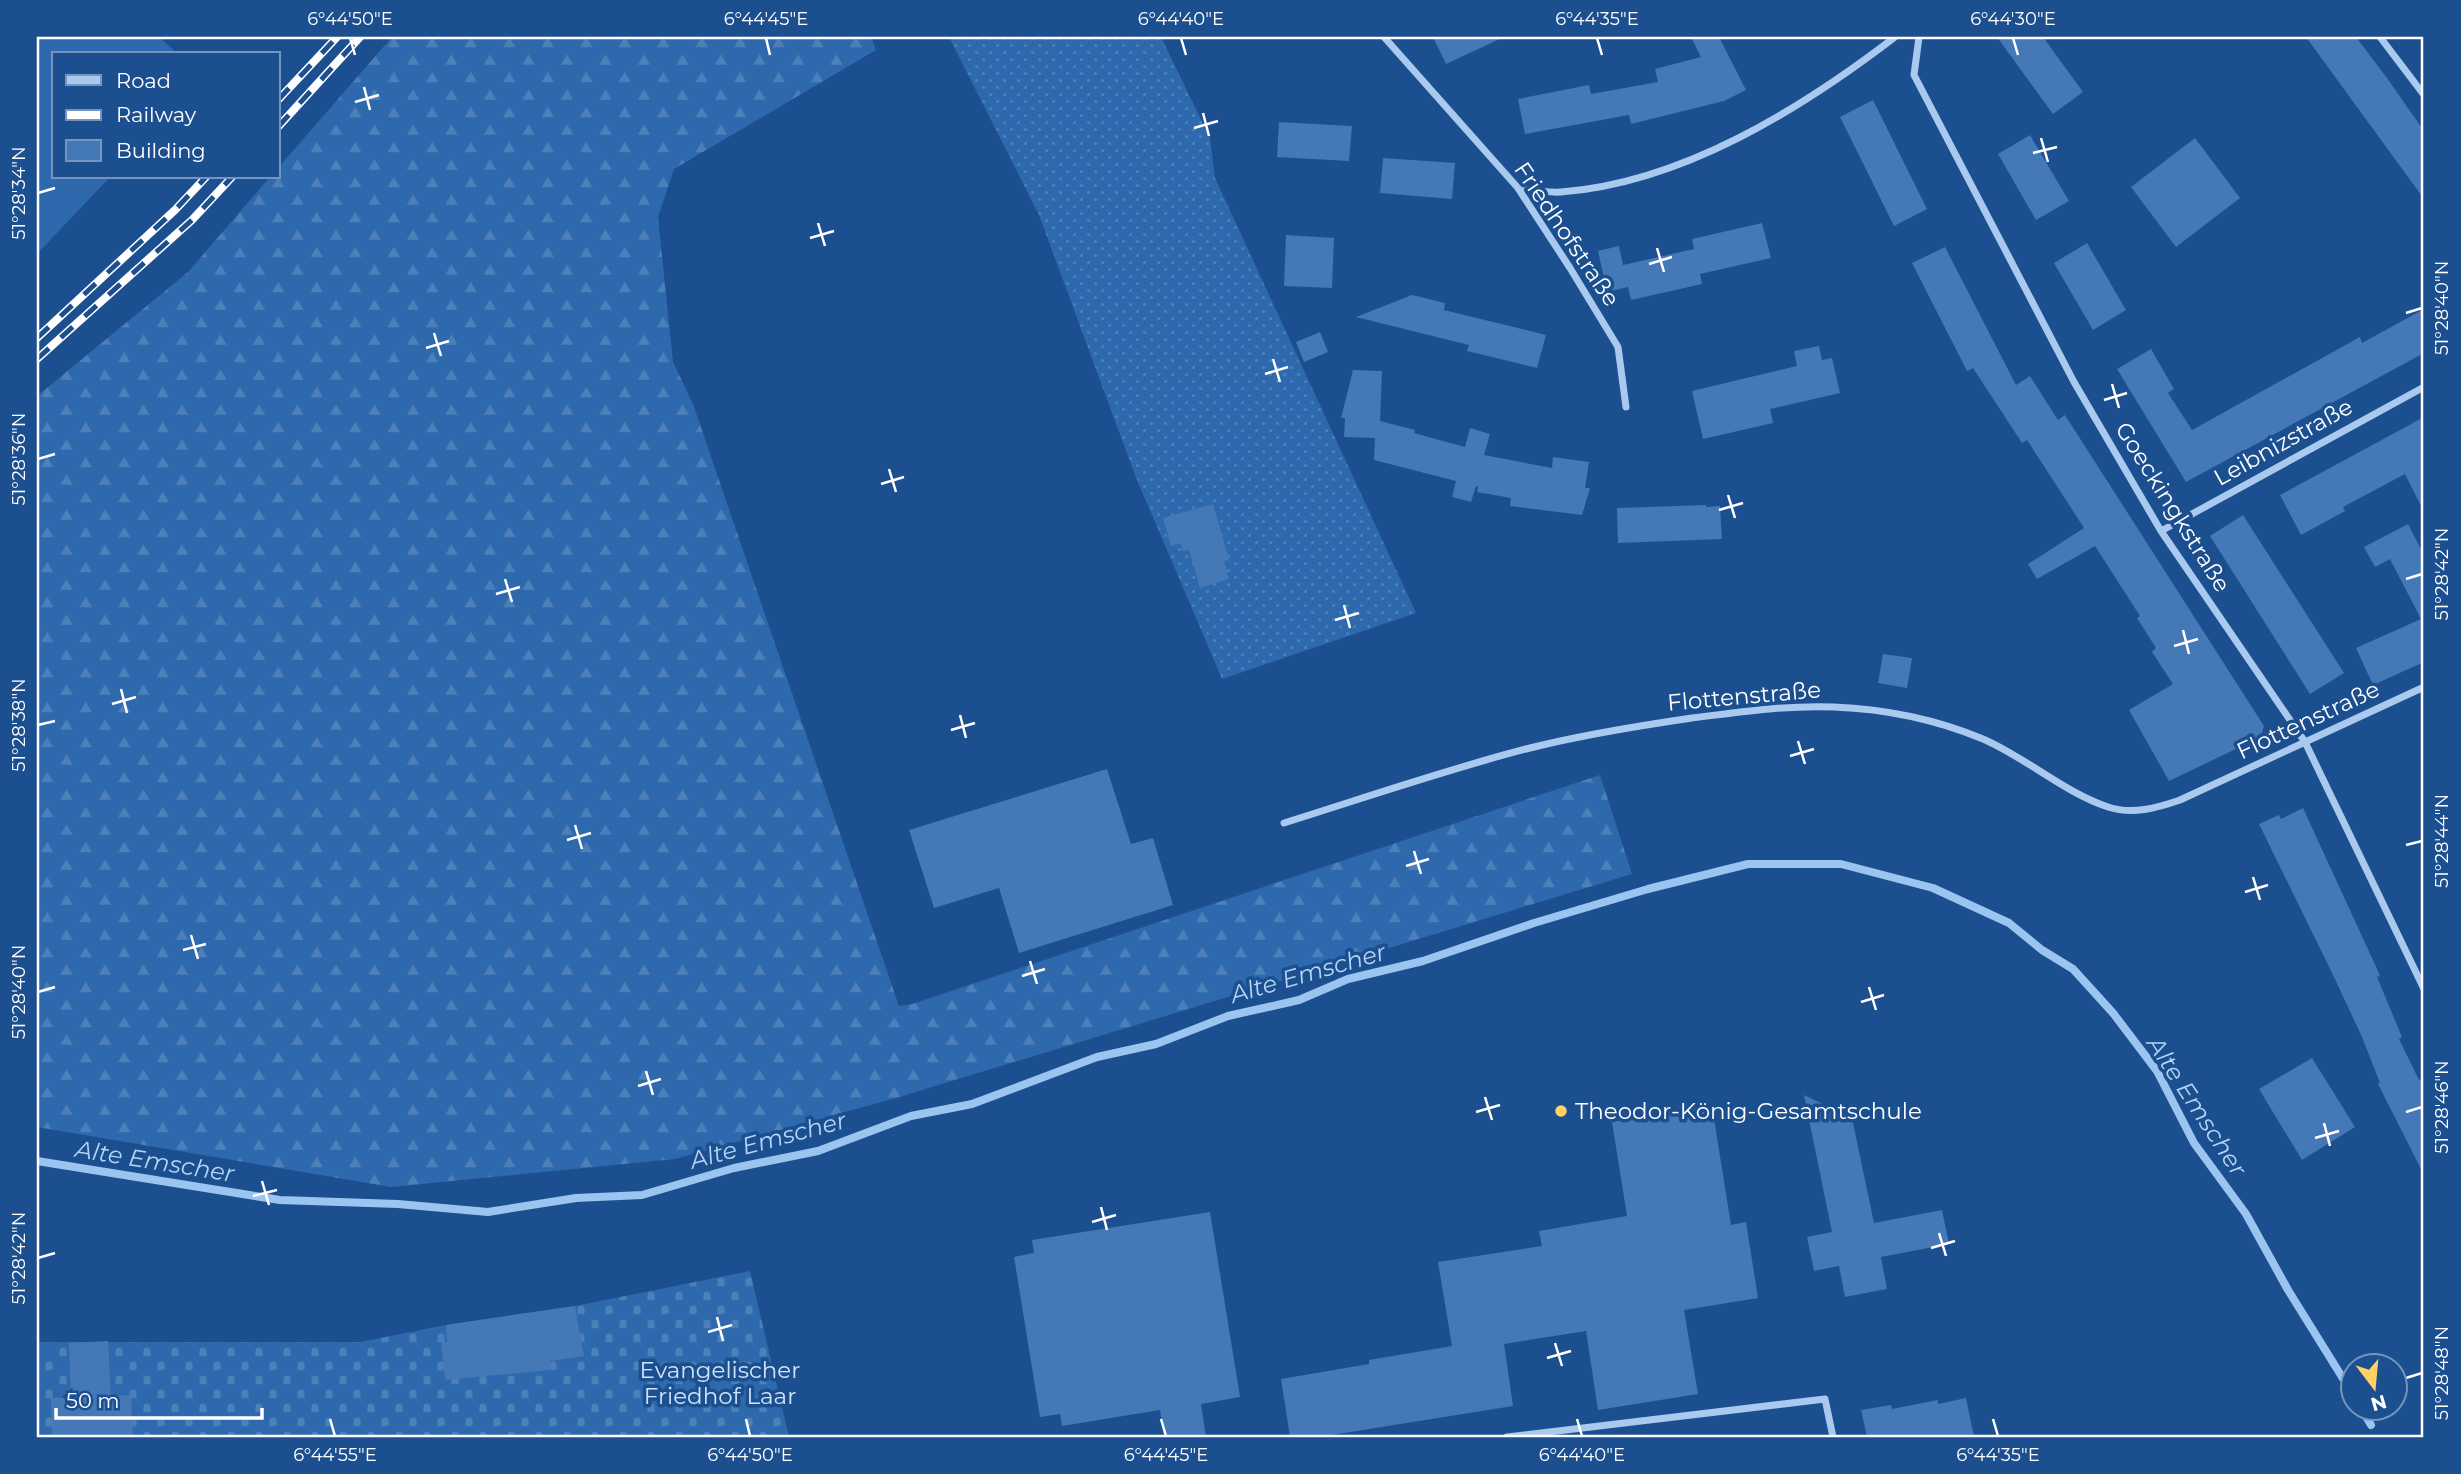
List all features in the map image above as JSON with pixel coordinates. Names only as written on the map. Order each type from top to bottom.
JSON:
[{"type":"street","name":"Friedhofstraße","points":[[1384,37],[1518,188],[1618,347],[1626,407]]},
{"type":"street","points":[[1518,188],[1559,192],[1610,183],[1661,171],[1717,149],[1781,115],[1854,69],[1895,37]]},
{"type":"street","name":"Goeckingkstraße","points":[[1919,37],[1914,75],[2074,382],[2161,531],[2305,741],[2424,989]]},
{"type":"street","points":[[2380,37],[2424,95]]},
{"type":"street","name":"Leibnizstraße","points":[[2161,531],[2424,387]]},
{"type":"street","name":"Flottenstraße","points":[[1284,823],[1528,749],[1647,725],[1774,708],[1832,706],[1916,716],[1985,740],[2110,808],[2157,808],[2180,800],[2424,687]]},
{"type":"street","points":[[1507,1437],[1825,1399],[1833,1437]]},
{"type":"green space","points":[[37,37],[159,37],[176,52],[52,52],[52,178],[109,178],[37,254]]},
{"type":"green space","points":[[392,37],[871,37],[876,50],[674,169],[658,217],[673,362],[693,404],[899,1006],[912,1004],[1600,775],[1632,874],[896,1098],[675,1159],[391,1187],[37,1127],[37,396],[188,272],[269,178],[280,178],[280,166]]},
{"type":"green space","points":[[949,37],[1161,37],[1210,138],[1215,178],[1416,613],[1222,679],[1135,475],[1039,215]]},
{"type":"green space","name":"Evangelischer Friedhof Laar","points":[[750,1271],[789,1437],[37,1437],[37,1342],[360,1342],[446,1325],[575,1306]]},
{"type":"building","points":[[1433,37],[1504,37],[1446,64]]},
{"type":"building","points":[[1691,37],[1719,37],[1746,90],[1724,101],[1631,124],[1629,115],[1525,134],[1518,99],[1589,85],[1591,94],[1658,82],[1655,69],[1701,57]]},
{"type":"building","points":[[1997,37],[2043,37],[2083,92],[2053,114]]},
{"type":"building","points":[[2306,37],[2356,37],[2387,78],[2424,131],[2424,199]]},
{"type":"building","points":[[1873,100],[1927,209],[1894,226],[1840,117]]},
{"type":"building","points":[[1279,122],[1352,126],[1349,161],[1277,157]]},
{"type":"building","points":[[2030,135],[2069,201],[2036,220],[1998,154]]},
{"type":"building","points":[[2195,138],[2240,198],[2176,247],[2131,187]]},
{"type":"building","points":[[1383,158],[1455,163],[1452,199],[1380,193]]},
{"type":"building","points":[[1762,223],[1771,258],[1700,274],[1702,284],[1631,300],[1628,287],[1607,292],[1598,251],[1619,246],[1623,265],[1694,249],[1692,239]]},
{"type":"building","points":[[1286,235],[1334,238],[1332,288],[1284,286]]},
{"type":"building","points":[[2087,243],[2126,310],[2093,330],[2054,263]]},
{"type":"building","points":[[1945,247],[2016,385],[2030,376],[2058,420],[2065,415],[2264,726],[2261,737],[2169,781],[2129,710],[2173,684],[2152,652],[2156,648],[2137,618],[2140,616],[2095,546],[2037,579],[2028,564],[2084,528],[2027,440],[2022,443],[1973,368],[1967,371],[1912,263]]},
{"type":"building","points":[[1412,295],[1445,303],[1444,310],[1546,335],[1537,368],[1467,351],[1469,345],[1356,317]]},
{"type":"building","points":[[2424,309],[2424,353],[2186,482],[2117,369],[2151,349],[2174,389],[2168,393],[2192,430],[2360,337],[2362,343]]},
{"type":"building","points":[[1320,332],[1328,352],[1304,362],[1296,342]]},
{"type":"building","points":[[1819,346],[1822,360],[1832,358],[1840,393],[1770,409],[1773,423],[1703,439],[1692,391],[1797,366],[1794,351]]},
{"type":"building","points":[[1353,370],[1382,371],[1380,421],[1465,447],[1470,428],[1490,434],[1484,455],[1552,468],[1553,457],[1589,462],[1585,488],[1590,488],[1582,515],[1510,506],[1511,498],[1477,492],[1476,486],[1471,502],[1452,497],[1456,481],[1374,460],[1375,438],[1344,437],[1345,418],[1341,418]]},
{"type":"building","points":[[2424,417],[2424,512],[2405,474],[2343,507],[2345,511],[2301,535],[2280,495]]},
{"type":"building","points":[[1213,504],[1229,560],[1224,561],[1229,579],[1200,588],[1189,550],[1183,551],[1181,543],[1171,546],[1163,518]]},
{"type":"building","points":[[1720,506],[1722,539],[1618,543],[1617,508]]},
{"type":"building","points":[[2243,515],[2344,673],[2310,694],[2210,536]]},
{"type":"building","points":[[2408,524],[2424,555],[2424,662],[2373,685],[2356,648],[2421,619],[2390,559],[2375,567],[2364,547]]},
{"type":"building","points":[[1883,654],[1912,658],[1907,688],[1878,683]]},
{"type":"building","points":[[1107,769],[1131,844],[1153,838],[1173,905],[1019,953],[999,888],[934,908],[909,830]]},
{"type":"building","points":[[2303,808],[2378,971],[2380,976],[2377,977],[2402,1037],[2399,1039],[2419,1080],[2424,1078],[2424,1175],[2378,1084],[2380,1083],[2362,1037],[2259,824],[2279,815],[2281,819]]},
{"type":"building","points":[[2312,1058],[2355,1127],[2302,1160],[2259,1089]]},
{"type":"building","points":[[1804,1095],[1852,1118],[1874,1223],[1942,1210],[1949,1244],[1881,1257],[1887,1289],[1845,1297],[1839,1266],[1814,1271],[1807,1237],[1832,1232]]},
{"type":"building","points":[[1712,1106],[1731,1225],[1746,1222],[1758,1298],[1684,1310],[1698,1394],[1598,1410],[1586,1331],[1504,1344],[1513,1406],[1319,1437],[1290,1437],[1281,1379],[1452,1346],[1438,1262],[1542,1246],[1539,1231],[1627,1216],[1612,1122]]},
{"type":"building","points":[[1210,1212],[1240,1397],[1201,1404],[1206,1437],[1164,1437],[1160,1410],[1062,1426],[1060,1414],[1040,1417],[1014,1257],[1034,1253],[1032,1240]]},
{"type":"building","points":[[575,1306],[584,1356],[550,1361],[551,1370],[445,1380],[441,1342],[447,1342],[446,1325]]},
{"type":"building","points":[[108,1341],[111,1396],[131,1395],[133,1437],[52,1437],[51,1398],[71,1397],[69,1343]]},
{"type":"building","points":[[1966,1398],[1974,1437],[1867,1437],[1861,1410],[1891,1405],[1892,1409],[1938,1400],[1938,1404]]},
{"type":"waterway","name":"Alte Emscher","points":[[37,1161],[280,1200],[398,1204],[488,1212],[576,1198],[642,1195],[734,1168],[818,1151],[911,1116],[972,1104],[1097,1057],[1156,1044],[1228,1016],[1299,1000],[1348,979],[1423,961],[1534,923],[1648,889],[1748,864],[1841,864],[1933,888],[2009,923],[2042,950],[2073,969],[2113,1013],[2157,1071],[2194,1143],[2246,1214],[2288,1290],[2338,1370]]},
{"type":"railway","points":[[280,98],[337,37]]},
{"type":"railway","points":[[280,125],[360,37]]},
{"type":"railway","points":[[37,338],[175,210],[205,178]]},
{"type":"railway","points":[[37,359],[192,220],[231,178]]},
{"type":"place","name":"Theodor-König-Gesamtschule","points":[[1561,1111]]}]
